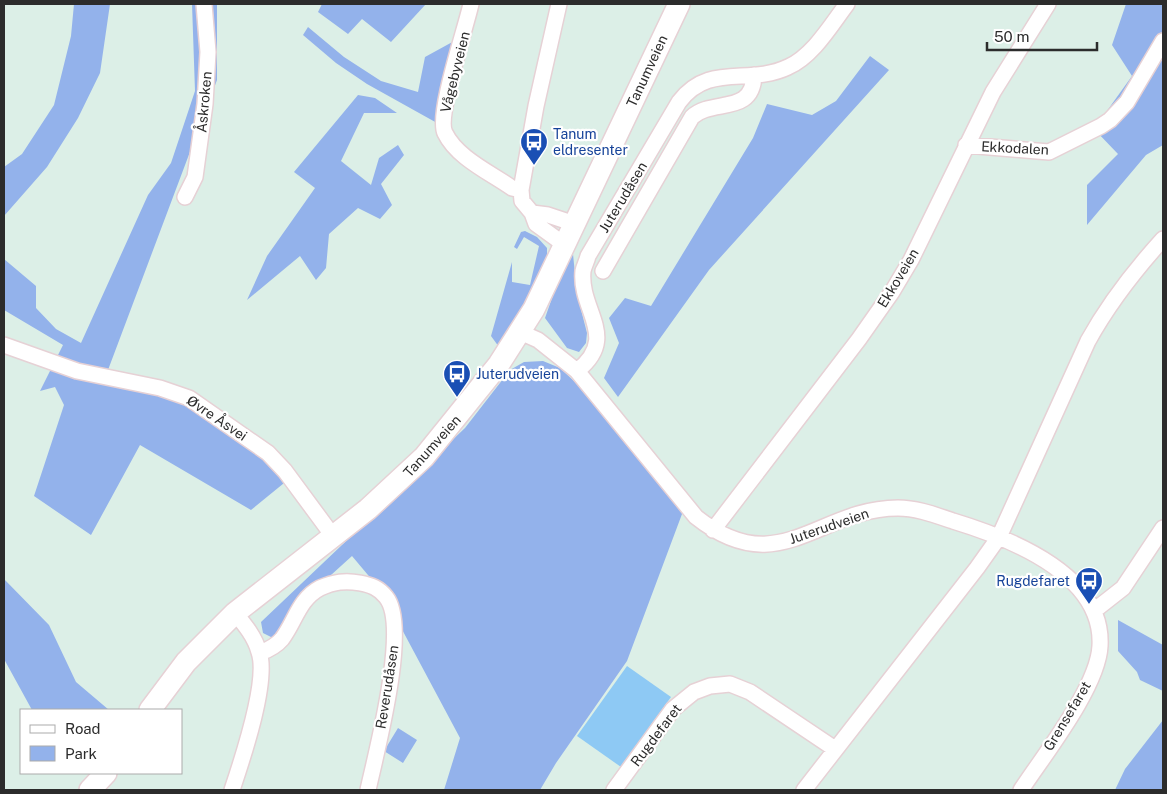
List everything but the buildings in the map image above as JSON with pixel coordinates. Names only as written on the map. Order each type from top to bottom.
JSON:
[{"type":"main road","name":"Tanumveien","points":[[151,709],[186,662],[235,613],[368,509],[424,457],[473,400],[520,332],[566,245],[679,4]]},
{"type":"main road","points":[[90,790],[105,774]]},
{"type":"street","name":"Åskroken","points":[[185,197],[195,176],[204,104],[208,52],[204,4]]},
{"type":"street","name":"Vågebyveien","points":[[471,4],[447,96],[443,119],[444,132],[450,142],[465,156],[512,188],[521,190]]},
{"type":"street","points":[[559,4],[530,133],[521,190],[522,201],[532,213],[536,224],[566,245]]},
{"type":"street","name":"Juterudåsen","points":[[577,371],[589,361],[595,350],[598,336],[585,287],[583,271],[588,256],[679,102],[689,89],[704,80],[775,72],[803,58],[847,4]]},
{"type":"street","name":"Ekkoveien","points":[[713,530],[793,428],[892,292],[911,260],[966,145],[994,92],[1048,4]]},
{"type":"street","name":"Ekkodalen","points":[[966,145],[1049,152],[1101,126],[1110,120],[1127,102],[1163,41]]},
{"type":"street","name":"Juterudåsen","points":[[603,271],[692,117],[704,110],[731,105],[743,99],[750,91],[754,75]]},
{"type":"street","points":[[532,213],[548,215],[575,224]]},
{"type":"street","points":[[804,790],[999,537],[1092,334],[1124,284],[1163,239]]},
{"type":"street","name":"Juterudveien","points":[[520,332],[538,340],[577,371],[678,496],[696,517],[713,530],[746,544],[763,545],[810,533],[878,509],[912,508],[999,537]]},
{"type":"street","name":"Øvre Åsvei","points":[[4,345],[77,371],[160,388],[189,398],[268,453],[285,471],[333,536]]},
{"type":"street","points":[[1095,610],[1122,588],[1163,528]]},
{"type":"street","name":"Grensefaret","points":[[999,537],[1047,561],[1076,586],[1095,610],[1100,628],[1100,647],[1094,672],[1078,703],[1021,790]]},
{"type":"street","name":"Reverudåsen","points":[[260,653],[273,648],[282,639],[303,602],[318,589],[338,581],[356,582],[373,585],[387,597],[395,637],[391,679],[368,790]]},
{"type":"street","points":[[232,790],[258,696],[261,671],[260,653],[248,628],[235,613]]},
{"type":"street","name":"Rugdefaret","points":[[614,790],[673,709],[694,692],[710,686],[730,684],[750,692],[835,749]]},
{"type":"green space","points":[[74,4],[110,4],[100,73],[78,118],[47,167],[4,216],[4,167],[22,154],[54,105],[71,36]]},
{"type":"green space","points":[[192,4],[217,4],[217,80],[108,370],[186,399],[261,447],[289,479],[251,510],[140,445],[91,535],[34,496],[64,405],[55,387],[40,391],[63,345],[4,310],[4,259],[36,286],[36,308],[56,329],[81,343],[148,195],[171,163],[195,91]]},
{"type":"green space","points":[[322,4],[426,4],[391,42],[362,19],[348,34],[318,12]]},
{"type":"green space","points":[[1126,4],[1163,4],[1163,145],[1146,155],[1087,225],[1087,185],[1118,154],[1094,129],[1132,76],[1112,45]]},
{"type":"green space","points":[[308,27],[344,57],[381,81],[418,92],[425,57],[456,40],[437,123],[367,84],[336,63],[303,35]]},
{"type":"green space","points":[[870,56],[889,70],[709,270],[618,397],[604,378],[619,343],[609,318],[625,298],[651,306],[753,138],[767,104],[812,115],[836,101]]},
{"type":"green space","points":[[358,95],[375,98],[397,113],[364,113],[341,161],[371,185],[379,158],[398,145],[404,155],[381,184],[392,205],[380,219],[358,208],[329,234],[326,268],[316,280],[300,256],[247,300],[267,256],[315,188],[294,172]]},
{"type":"green space","points":[[525,231],[537,237],[547,248],[547,265],[499,347],[491,336],[512,262],[512,282],[530,285],[539,246],[524,237],[517,249],[514,247],[521,232]]},
{"type":"green space","points":[[573,254],[577,294],[587,333],[586,343],[579,352],[567,348],[545,318],[557,284]]},
{"type":"green space","points":[[543,361],[560,368],[575,382],[685,506],[627,661],[556,763],[540,790],[444,790],[460,738],[398,622],[394,606],[352,556],[288,614],[275,639],[263,633],[261,622],[465,428],[510,370],[524,362]]},
{"type":"green space","points":[[4,579],[49,625],[76,682],[108,709],[31,709],[4,659]]},
{"type":"green space","points":[[1118,620],[1163,645],[1163,691],[1140,680],[1137,672],[1118,651]]},
{"type":"green space","points":[[1163,720],[1163,790],[1115,790],[1125,769]]},
{"type":"green space","points":[[398,728],[417,740],[403,763],[384,751]]},
{"type":"shaded area","points":[[627,666],[671,697],[621,767],[577,736]]},
{"type":"place","name":"Tanum eldresenter","points":[[534,166]]},
{"type":"place","name":"Juterudveien","points":[[457,398]]},
{"type":"place","name":"Rugdefaret","points":[[1089,605]]}]
